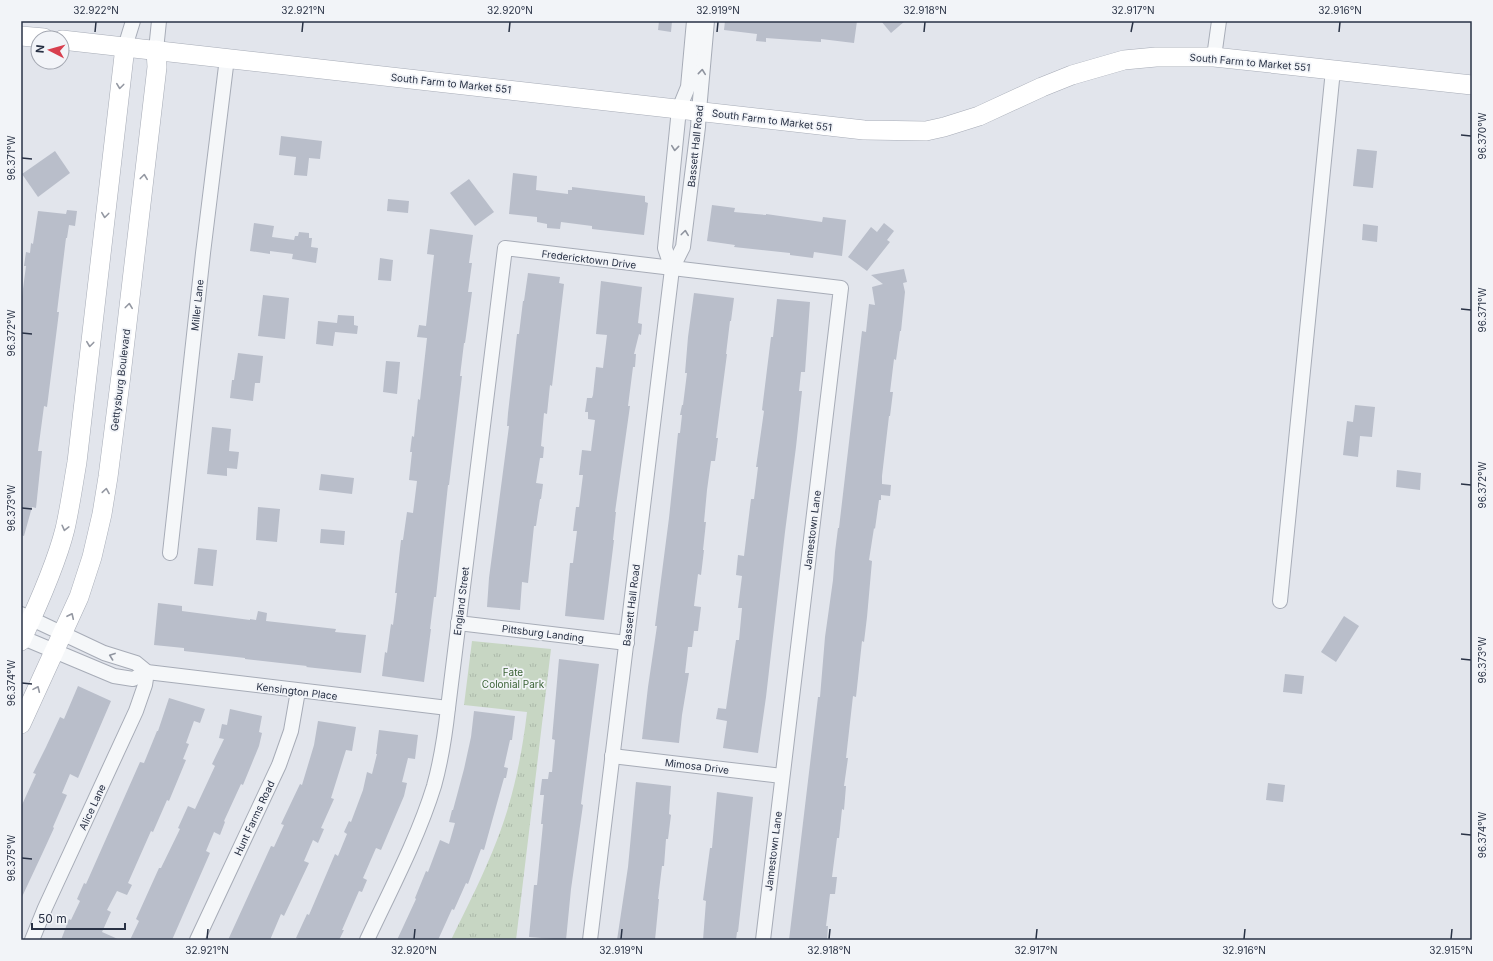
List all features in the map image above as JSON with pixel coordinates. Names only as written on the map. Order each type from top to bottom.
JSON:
[{"type":"main road","name":"South Farm to Market 551","points":[[70,41],[864,130],[926,131],[979,116],[1072,75],[1124,60],[1156,57],[1214,57],[1472,85]]},
{"type":"main road","points":[[22,638],[26,616],[54,560],[65,529],[74,477],[125,47]]},
{"type":"main road","name":"Gettysburg Boulevard","points":[[21,724],[79,596],[92,557],[102,514],[108,477],[157,67],[156,50]]},
{"type":"street","points":[[125,47],[133,21]]},
{"type":"street","name":"Gettysburg Boulevard","points":[[156,50],[158,21]]},
{"type":"street","name":"Bassett Hall Road","points":[[672,269],[665,248],[679,109],[688,87],[694,21]]},
{"type":"street","name":"Bassett Hall Road","points":[[590,940],[672,269],[683,247],[698,127],[698,111],[707,21]]},
{"type":"street","points":[[1214,57],[1219,21]]},
{"type":"street","name":"Miller Lane","points":[[170,553],[203,253],[227,58]]},
{"type":"street","points":[[1280,601],[1333,70]]},
{"type":"street","name":"Fredericktown Drive","points":[[505,248],[672,269]]},
{"type":"street","name":"England Street","points":[[367,940],[412,843],[429,801],[440,763],[505,248]]},
{"type":"street","name":"Jamestown Lane","points":[[672,269],[841,288],[763,940]]},
{"type":"street","name":"Kensington Place","points":[[26,616],[104,653],[136,663],[147,672],[448,708]]},
{"type":"street","name":"Pittsburg Landing","points":[[458,623],[627,642]]},
{"type":"street","name":"Kensington Place","points":[[22,638],[114,676],[133,679],[147,672]]},
{"type":"street","name":"Alice Lane","points":[[32,940],[48,901],[136,711],[145,685],[147,672]]},
{"type":"street","name":"Hunt Farms Road","points":[[197,940],[279,765],[291,731],[298,691]]},
{"type":"street","name":"Mimosa Drive","points":[[612,756],[782,776]]},
{"type":"green space","name":"Fate Colonial Park","points":[[472,641],[551,649],[516,940],[451,940],[487,865],[508,809],[516,777],[527,712],[464,705]]},
{"type":"building","points":[[659,21],[672,21],[671,32],[658,30]]},
{"type":"building","points":[[725,21],[857,21],[854,43],[821,39],[821,42],[766,38],[766,42],[756,41],[757,34],[724,30]]},
{"type":"building","points":[[881,21],[905,21],[891,33]]},
{"type":"building","points":[[281,136],[322,141],[320,159],[309,158],[307,176],[294,175],[296,157],[279,155]]},
{"type":"building","points":[[1357,149],[1377,151],[1373,188],[1353,186]]},
{"type":"building","points":[[55,151],[70,173],[38,197],[22,174]]},
{"type":"building","points":[[513,173],[537,176],[536,190],[568,194],[568,190],[572,190],[572,187],[645,196],[645,202],[648,203],[644,235],[592,229],[592,226],[561,222],[560,229],[547,228],[547,224],[537,222],[537,217],[509,214]]},
{"type":"building","points":[[469,179],[494,212],[475,226],[450,193]]},
{"type":"building","points":[[388,199],[409,201],[408,213],[387,211]]},
{"type":"building","points":[[712,205],[735,208],[734,212],[766,214],[822,222],[823,217],[846,220],[842,256],[814,252],[813,258],[790,255],[790,253],[734,247],[735,245],[707,241]]},
{"type":"building","points":[[67,210],[77,211],[75,226],[69,225],[66,238],[57,312],[59,312],[47,407],[44,406],[38,451],[42,451],[36,508],[32,507],[24,536],[21,535],[21,304],[26,266],[24,266],[26,252],[30,253],[31,243],[33,244],[38,211],[66,214]]},
{"type":"building","points":[[254,223],[274,226],[272,237],[294,240],[295,236],[298,236],[299,232],[309,233],[309,238],[312,238],[311,247],[318,248],[316,263],[292,259],[293,254],[270,251],[270,254],[250,251]]},
{"type":"building","points":[[884,223],[894,231],[887,240],[890,242],[867,271],[848,257],[871,227],[877,232]]},
{"type":"building","points":[[1363,224],[1378,226],[1377,242],[1362,240]]},
{"type":"building","points":[[430,229],[473,235],[469,263],[472,263],[468,292],[472,292],[464,343],[460,376],[462,376],[436,597],[434,597],[424,682],[382,676],[391,624],[393,625],[401,540],[403,540],[407,512],[413,513],[417,481],[409,480],[412,452],[410,452],[412,436],[414,437],[418,399],[420,400],[427,338],[417,337],[419,325],[426,326],[434,255],[427,254]]},
{"type":"building","points":[[380,258],[393,260],[391,281],[378,280]]},
{"type":"building","points":[[904,269],[907,282],[903,283],[905,292],[901,331],[896,360],[894,359],[890,392],[893,392],[882,476],[882,484],[891,485],[890,496],[881,495],[881,500],[879,500],[869,560],[872,561],[867,617],[864,642],[862,641],[856,697],[853,696],[846,758],[848,758],[844,786],[846,786],[844,810],[842,809],[839,838],[837,838],[832,877],[837,877],[835,894],[830,894],[826,926],[828,926],[827,940],[789,940],[818,697],[820,697],[825,637],[862,331],[866,332],[869,304],[875,305],[872,287],[883,284],[871,275]]},
{"type":"building","points":[[528,273],[560,277],[559,283],[564,284],[552,386],[550,385],[547,414],[544,413],[541,446],[544,447],[543,458],[540,458],[536,483],[543,484],[541,499],[536,526],[534,526],[528,583],[522,582],[520,610],[487,607],[489,578],[509,426],[507,426],[508,413],[517,334],[519,334]]},
{"type":"building","points":[[601,281],[642,287],[638,323],[642,324],[641,335],[639,334],[634,354],[636,354],[635,367],[633,367],[628,406],[630,406],[615,512],[614,540],[604,620],[565,616],[570,563],[573,563],[577,531],[573,531],[576,507],[579,507],[583,475],[579,475],[582,450],[591,451],[595,420],[588,419],[588,412],[585,412],[587,398],[592,398],[593,395],[596,367],[603,368],[607,335],[596,334]]},
{"type":"building","points":[[694,293],[734,298],[716,438],[718,438],[715,461],[711,461],[707,490],[704,522],[706,522],[701,575],[698,574],[694,606],[701,607],[698,631],[694,631],[692,647],[688,647],[685,673],[689,673],[679,743],[642,739],[657,626],[655,626],[678,433],[680,433],[682,415],[680,415],[683,405],[687,373],[685,373],[688,337]]},
{"type":"building","points":[[263,295],[289,298],[285,339],[258,336]]},
{"type":"building","points":[[777,299],[810,302],[805,372],[801,372],[799,391],[802,391],[796,447],[758,753],[723,748],[727,721],[716,719],[718,708],[726,709],[736,640],[739,640],[742,608],[738,608],[742,576],[736,575],[738,555],[744,556],[751,499],[754,499],[758,467],[756,467],[764,411],[762,410]]},
{"type":"building","points":[[338,315],[354,316],[354,325],[358,326],[357,334],[335,332],[333,346],[316,344],[318,321],[337,323]]},
{"type":"building","points":[[238,353],[263,356],[260,383],[255,383],[253,401],[230,398]]},
{"type":"building","points":[[386,361],[400,362],[397,394],[383,392]]},
{"type":"building","points":[[1355,405],[1375,407],[1372,437],[1360,436],[1358,457],[1343,455],[1347,421],[1353,422]]},
{"type":"building","points":[[212,427],[231,429],[229,451],[239,452],[237,469],[227,468],[227,476],[207,474]]},
{"type":"building","points":[[1397,470],[1421,473],[1420,490],[1396,487]]},
{"type":"building","points":[[321,474],[354,478],[352,494],[319,490]]},
{"type":"building","points":[[258,507],[280,509],[277,542],[256,540]]},
{"type":"building","points":[[321,529],[345,531],[344,545],[320,543]]},
{"type":"building","points":[[198,548],[217,550],[213,586],[194,584]]},
{"type":"building","points":[[158,603],[182,606],[182,611],[250,620],[256,620],[258,611],[267,613],[266,621],[336,629],[335,632],[366,635],[361,673],[184,651],[184,648],[154,645]]},
{"type":"building","points":[[1344,616],[1359,626],[1336,662],[1321,652]]},
{"type":"building","points":[[559,659],[599,664],[581,804],[583,805],[571,889],[566,940],[529,937],[534,885],[537,885],[543,824],[541,824],[544,795],[540,795],[542,779],[548,779],[549,772],[552,772],[555,740],[552,739]]},
{"type":"building","points":[[1285,674],[1304,676],[1302,694],[1283,692]]},
{"type":"building","points":[[78,686],[111,701],[78,778],[70,774],[62,793],[67,795],[53,827],[54,828],[21,899],[21,807],[36,774],[33,773],[60,717],[64,719]]},
{"type":"building","points":[[169,698],[205,709],[200,723],[194,721],[186,743],[189,744],[183,759],[186,760],[169,801],[167,800],[153,832],[151,831],[128,883],[132,885],[127,895],[117,891],[107,910],[111,912],[102,932],[120,940],[61,940],[69,919],[71,920],[80,901],[77,899],[84,883],[86,884],[140,762],[144,763],[158,731]]},
{"type":"building","points":[[230,709],[262,716],[259,732],[262,733],[259,746],[243,785],[241,784],[224,821],[225,822],[220,835],[214,832],[206,851],[210,853],[172,940],[130,940],[139,921],[136,919],[159,868],[161,868],[180,829],[178,828],[188,806],[195,809],[215,766],[212,764],[224,739],[219,738],[222,724],[227,725]]},
{"type":"building","points":[[474,711],[515,716],[512,740],[510,740],[504,767],[508,768],[506,778],[504,778],[484,850],[481,849],[468,884],[466,883],[454,910],[452,909],[438,940],[397,940],[416,899],[415,898],[426,871],[428,872],[440,840],[449,844],[455,823],[449,822],[464,769],[471,737]]},
{"type":"building","points":[[318,721],[356,727],[352,751],[346,750],[331,798],[334,799],[321,828],[324,829],[318,843],[313,840],[304,861],[309,863],[284,916],[281,914],[270,940],[228,940],[271,846],[274,847],[284,825],[281,824],[300,784],[302,785],[314,745]]},
{"type":"building","points":[[379,730],[418,735],[415,759],[408,758],[402,782],[407,783],[404,796],[381,850],[376,848],[363,878],[367,880],[362,892],[359,891],[339,940],[302,940],[296,938],[307,914],[309,915],[335,854],[338,856],[347,834],[344,832],[349,821],[351,822],[363,790],[367,772],[372,774],[377,754]]},
{"type":"building","points":[[636,782],[671,786],[669,814],[671,815],[668,839],[666,839],[664,866],[662,866],[655,940],[617,940],[628,867]]},
{"type":"building","points":[[1268,783],[1285,785],[1283,802],[1266,800]]},
{"type":"building","points":[[717,792],[753,797],[736,940],[703,940],[706,901],[703,900],[710,848],[712,848]]}]
